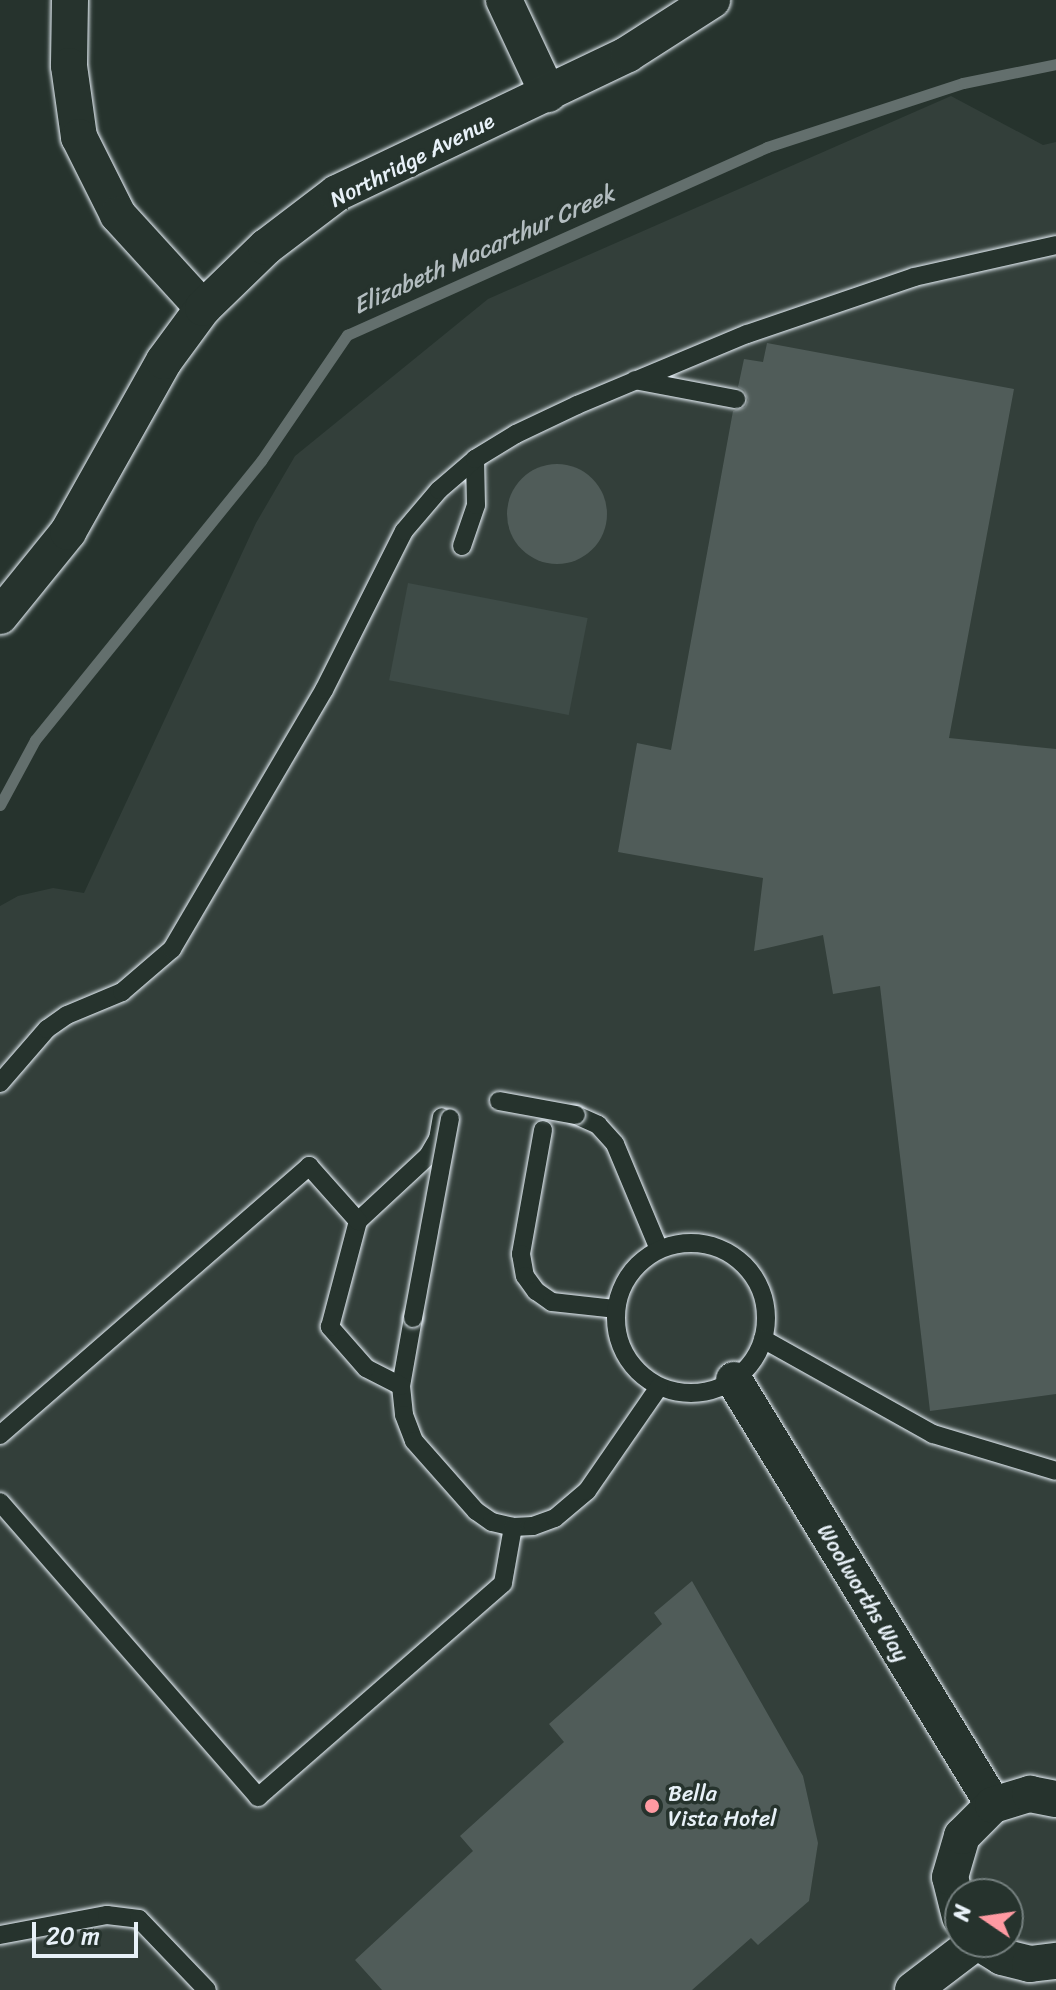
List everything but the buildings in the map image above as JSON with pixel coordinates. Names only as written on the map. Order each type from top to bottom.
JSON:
[{"type":"street","points":[[70,0],[69,66],[79,137],[118,215],[203,308]]},
{"type":"street","points":[[504,0],[548,94]]},
{"type":"street","name":"Northridge Avenue","points":[[0,616],[68,532],[164,361],[203,308],[266,247],[337,193],[628,54],[712,0]]},
{"type":"street","name":"Woolworths Way","points":[[734,1380],[993,1805]]},
{"type":"street","points":[[950,1878],[962,1836],[993,1805],[1030,1794],[1055,1798]]},
{"type":"street","points":[[913,1990],[956,1958]]},
{"type":"street","points":[[1006,1958],[1030,1964],[1056,1961]]},
{"type":"lane","points":[[0,1083],[47,1029],[67,1015],[122,992],[172,949],[317,702],[404,531],[439,490],[475,459],[516,434],[747,334],[914,277],[1056,245]]},
{"type":"lane","points":[[635,380],[736,399]]},
{"type":"lane","points":[[462,546],[476,505],[475,459]]},
{"type":"lane","points":[[499,1101],[576,1115],[598,1125],[615,1144],[659,1249]]},
{"type":"lane","points":[[401,1386],[366,1368],[330,1327],[358,1221],[428,1156],[446,1117],[401,1386],[404,1415],[414,1441],[476,1511],[492,1522],[513,1527],[533,1526],[555,1518],[587,1491],[659,1387]]},
{"type":"lane","points":[[543,1130],[521,1254],[525,1276],[536,1291],[552,1302],[615,1309]]},
{"type":"lane","points":[[0,1435],[309,1166],[358,1221]]},
{"type":"lane","points":[[678,1243],[703,1243],[727,1252],[747,1267],[760,1289],[766,1314],[763,1339],[752,1362],[734,1380],[697,1393],[659,1387],[626,1354],[617,1332],[615,1309],[622,1288],[633,1272],[659,1249],[678,1243]]},
{"type":"lane","points":[[763,1339],[933,1434],[1056,1471]]},
{"type":"lane","points":[[0,1502],[258,1797],[503,1583],[513,1527]]},
{"type":"lane","points":[[0,1935],[107,1915],[139,1919],[207,1990]]},
{"type":"shaded area","points":[[951,96],[1043,145],[1056,142],[1056,1990],[0,1990],[0,906],[18,896],[53,888],[84,893],[256,523],[295,456],[488,299]]},
{"type":"shaded area","points":[[408,583],[588,618],[569,715],[389,680]]},
{"type":"waterway","name":"Elizabeth Macarthur Creek","points":[[0,805],[35,740],[261,461],[347,335],[767,147],[963,83],[1056,64]]},
{"type":"place","name":"Bella Vista Hotel","points":[[652,1806]]}]
